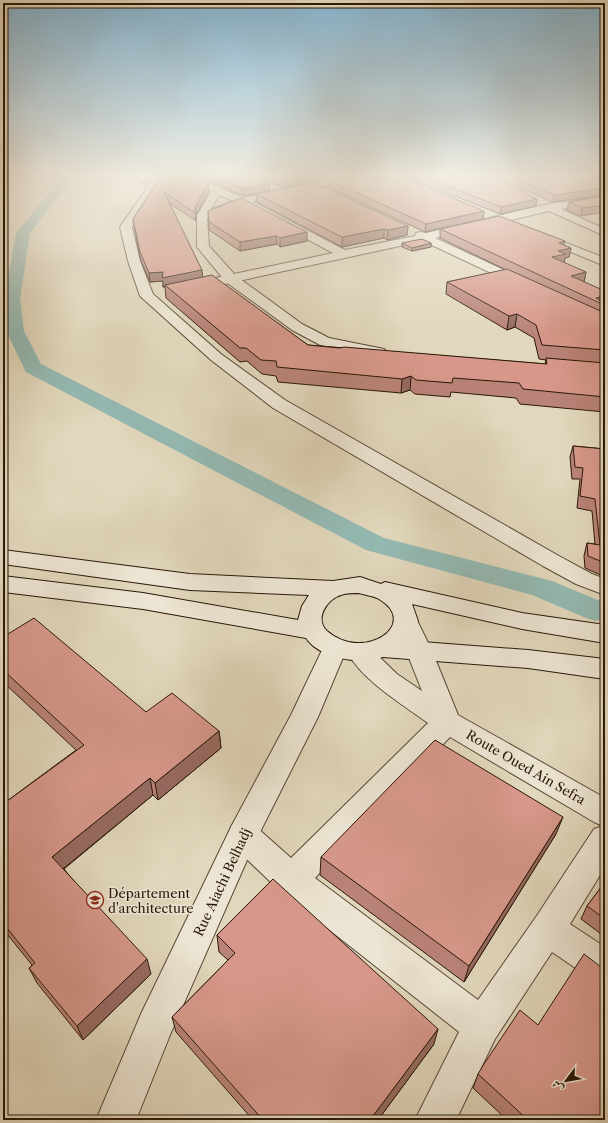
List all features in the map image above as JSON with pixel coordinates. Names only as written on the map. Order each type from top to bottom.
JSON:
[{"type":"street","points":[[126,227],[134,261],[154,295],[216,356],[279,404],[551,561],[584,579],[605,587]]},
{"type":"street","points":[[202,227],[203,247],[232,279],[297,328],[325,342],[396,354]]},
{"type":"street","points":[[290,227],[343,254]]},
{"type":"street","points":[[178,290],[464,227]]},
{"type":"street","points":[[591,227],[605,234]]},
{"type":"street","points":[[411,230],[533,289]]},
{"type":"street","points":[[534,233],[605,262]]},
{"type":"street","points":[[3,557],[190,582],[333,589],[360,585],[502,617],[568,630],[605,634]]},
{"type":"street","points":[[3,584],[143,601],[348,645],[528,659],[605,669]]},
{"type":"street","points":[[291,880],[447,722],[420,651],[406,620],[404,610],[396,600],[386,593],[373,588]]},
{"type":"street","points":[[333,589],[315,602],[310,611],[310,621],[348,645],[396,641],[404,631],[406,620]]},
{"type":"street","name":"Route Oued Ain Sefra","points":[[348,645],[388,681],[447,722],[605,813]]},
{"type":"street","name":"Rue Aiachi Belhadj","points":[[116,1120],[154,1027],[243,835],[304,717],[348,645]]},
{"type":"street","points":[[243,835],[291,880],[482,1026]]},
{"type":"street","points":[[440,1118],[482,1026],[548,929],[605,839]]},
{"type":"street","points":[[548,929],[605,968]]},
{"type":"building","points":[[135,227],[181,227],[202,270],[162,278],[163,272],[149,273],[140,252]]},
{"type":"building","points":[[217,227],[298,227],[307,232],[280,238],[276,236],[240,242]]},
{"type":"building","points":[[323,227],[401,227],[388,230],[384,229],[342,237]]},
{"type":"building","points":[[447,227],[529,227],[565,241],[559,243],[571,248],[558,251],[566,254],[552,257],[586,272],[571,276],[605,291],[605,296],[596,298],[601,301],[602,304],[440,229]]},
{"type":"building","points":[[422,239],[431,243],[412,248],[402,243]]},
{"type":"building","points":[[507,269],[605,313],[605,350],[542,345],[536,325],[517,314],[509,316],[447,282]]},
{"type":"building","points":[[212,275],[308,345],[547,364],[546,358],[605,363],[605,397],[523,389],[519,383],[453,378],[452,383],[416,380],[411,376],[402,379],[277,367],[276,361],[261,360],[246,348],[240,348],[165,285]]},
{"type":"building","points":[[573,446],[605,449],[605,563],[588,556],[587,543],[600,545],[595,499],[580,496],[583,468],[575,467]]},
{"type":"building","points":[[34,618],[146,712],[172,693],[219,731],[155,783],[150,778],[52,857],[147,959],[77,1026],[29,968],[35,963],[3,923],[3,804],[84,745],[3,670],[3,637]]},
{"type":"building","points":[[435,740],[563,817],[469,966],[321,857]]},
{"type":"building","points":[[273,879],[438,1029],[370,1120],[263,1120],[172,1017],[235,953],[217,935]]},
{"type":"building","points":[[605,882],[605,919],[587,906]]},
{"type":"building","points":[[584,954],[605,970],[605,1120],[528,1120],[478,1074],[520,1010],[538,1025]]},
{"type":"waterway","points":[[28,227],[23,233],[12,299],[15,331],[33,368],[375,544],[542,588],[596,611]]},
{"type":"place","name":"Département d'architecture","points":[[95,900]]}]
